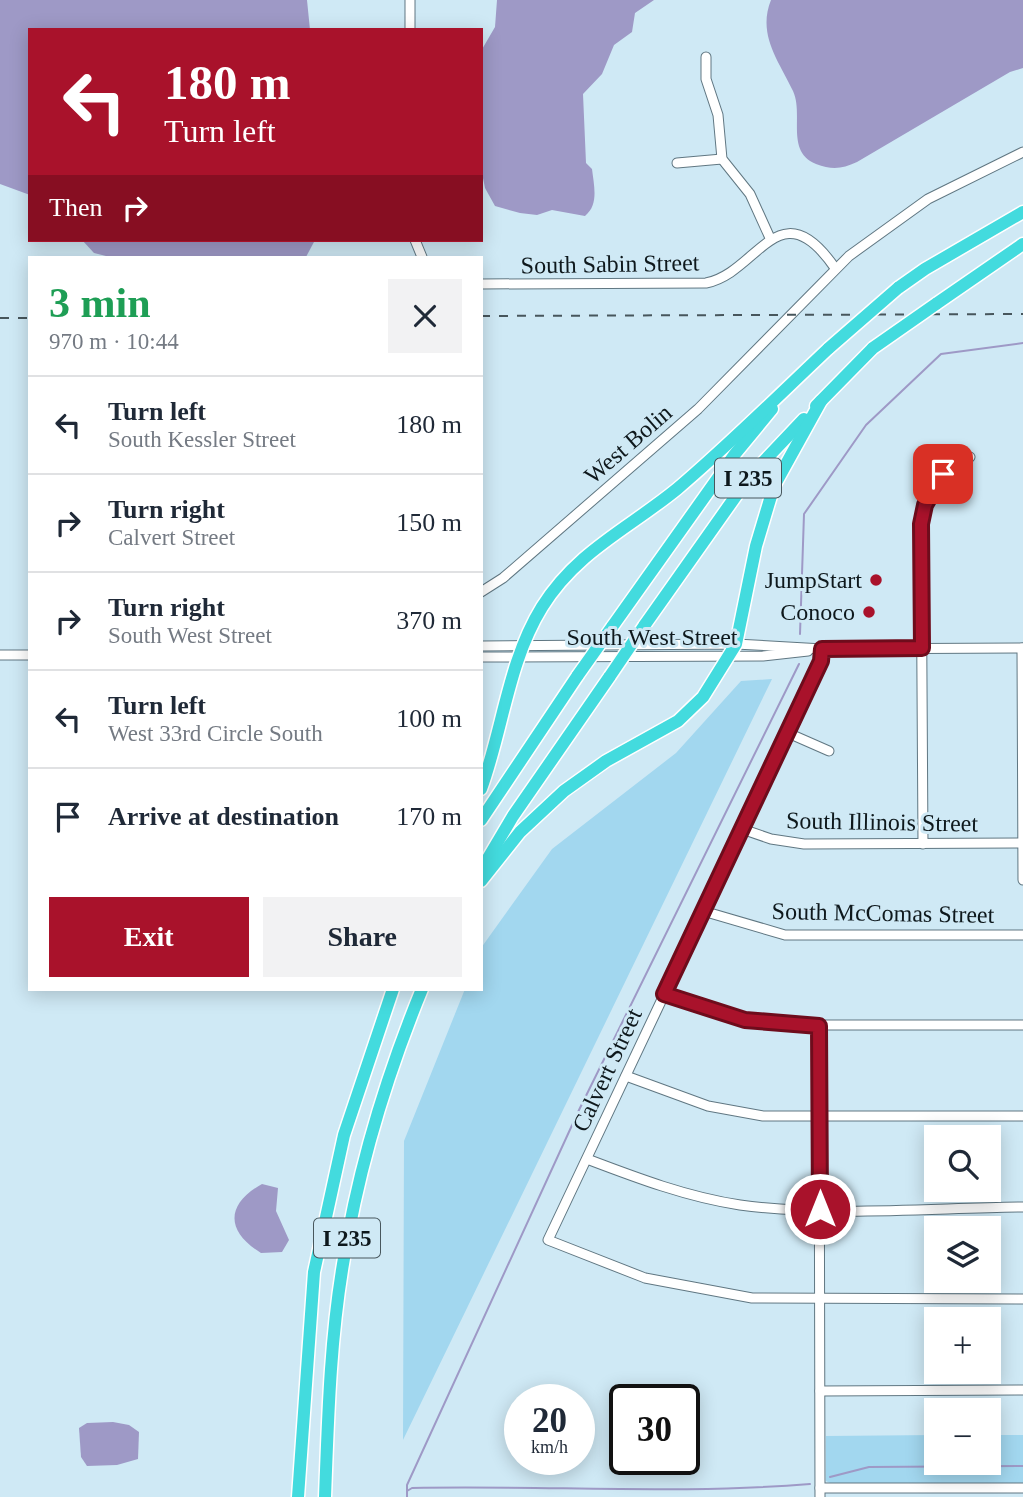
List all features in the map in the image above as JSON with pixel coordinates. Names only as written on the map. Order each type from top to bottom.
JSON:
[{"type":"highway","name":"I 235","points":[[483,817],[578,675],[735,454],[796,379],[898,288],[925,269],[1023,212]]},
{"type":"highway","name":"I 235","points":[[483,867],[513,816],[750,476],[873,348],[1023,244]]},
{"type":"highway","points":[[483,782],[519,657],[540,610],[582,557],[674,491],[796,379]]},
{"type":"highway","points":[[483,878],[520,832],[564,791],[586,774],[690,712],[733,650],[768,504],[781,470],[821,401]]},
{"type":"highway","name":"I 235","points":[[298,1497],[303,1392],[316,1260],[344,1135],[392,991]]},
{"type":"highway","name":"I 235","points":[[325,1497],[334,1339],[346,1244],[375,1121],[421,991]]},
{"type":"street","points":[[410,0],[410,28]]},
{"type":"street","points":[[706,57],[706,79],[718,115],[722,159],[750,194],[770,238],[794,235],[807,238],[820,248],[835,268]]},
{"type":"street","name":"West Bolin","points":[[483,591],[503,578],[698,409],[835,268],[928,199],[1023,152]]},
{"type":"street","points":[[677,163],[722,159]]},
{"type":"street","name":"South Sabin Street","points":[[483,284],[706,283],[737,269],[770,238]]},
{"type":"street","points":[[923,844],[920,552],[925,505],[951,466],[971,457]]},
{"type":"street","name":"South West Street","points":[[483,646],[733,650],[763,656],[822,649],[1023,648]]},
{"type":"street","points":[[1023,648],[1023,880]]},
{"type":"street","name":"Calvert Street","points":[[820,1299],[752,1298],[682,1287],[616,1268],[548,1240],[788,733],[821,661],[822,649]]},
{"type":"street","name":"South West Street","points":[[483,657],[733,650]]},
{"type":"street","points":[[0,655],[28,655]]},
{"type":"street","points":[[788,733],[829,751]]},
{"type":"street","name":"South Illinois Street","points":[[742,829],[796,844],[1023,843]]},
{"type":"street","name":"South McComas Street","points":[[703,911],[785,934],[1023,935]]},
{"type":"street","points":[[664,994],[745,1020],[819,1026],[1023,1025]]},
{"type":"street","points":[[819,1026],[820,1492],[1023,1488]]},
{"type":"street","points":[[626,1076],[721,1109],[763,1116],[1023,1116]]},
{"type":"street","points":[[587,1159],[645,1182],[713,1200],[745,1205],[820,1209],[1023,1207]]},
{"type":"street","points":[[820,1299],[1023,1299]]},
{"type":"street","points":[[820,1391],[1023,1390]]},
{"type":"shaded area","points":[[0,0],[307,0],[310,28],[28,28],[28,194],[0,184]]},
{"type":"shaded area","points":[[497,0],[654,0],[635,13],[632,32],[614,45],[602,74],[583,94],[586,163],[592,169],[594,195],[592,206],[585,216],[552,210],[537,215],[495,206],[485,188],[483,48],[495,27]]},
{"type":"shaded area","points":[[771,0],[1023,0],[1023,68],[1010,72],[857,162],[837,168],[822,166],[807,158],[798,142],[796,100],[768,36],[767,13]]},
{"type":"shaded area","points":[[84,242],[314,242],[307,256],[106,256],[94,253]]},
{"type":"shaded area","points":[[772,679],[403,1440],[404,1141],[464,991],[483,991],[483,945],[552,849],[676,753],[741,681]]},
{"type":"shaded area","points":[[262,1184],[278,1188],[276,1211],[289,1240],[282,1252],[261,1253],[249,1245],[236,1227],[236,1209],[250,1192]]},
{"type":"shaded area","points":[[113,1422],[129,1425],[139,1432],[138,1459],[117,1465],[87,1466],[81,1457],[79,1428],[87,1423]]},
{"type":"shaded area","points":[[924,1435],[924,1475],[1001,1475],[1001,1435],[1023,1435],[1023,1484],[832,1484],[826,1481],[826,1436]]},
{"type":"waterway","points":[[800,634],[804,514],[866,425],[941,354],[1023,343]]},
{"type":"waterway","points":[[407,1497],[407,1485],[579,1110],[799,664]]},
{"type":"waterway","points":[[830,1477],[869,1467],[1023,1466]]},
{"type":"waterway","points":[[407,1491],[412,1488],[462,1487],[711,1489],[810,1484]]},
{"type":"railway","points":[[483,316],[1023,314]]},
{"type":"railway","points":[[0,318],[28,318]]},
{"type":"place","name":"JumpStart","points":[[876,580]]},
{"type":"place","name":"Conoco","points":[[869,612]]},
{"type":"route","points":[[820,1209],[819,1026],[764,1024],[709,1010],[664,994],[821,661],[822,649],[922,648],[921,524],[925,505],[943,474]]}]
